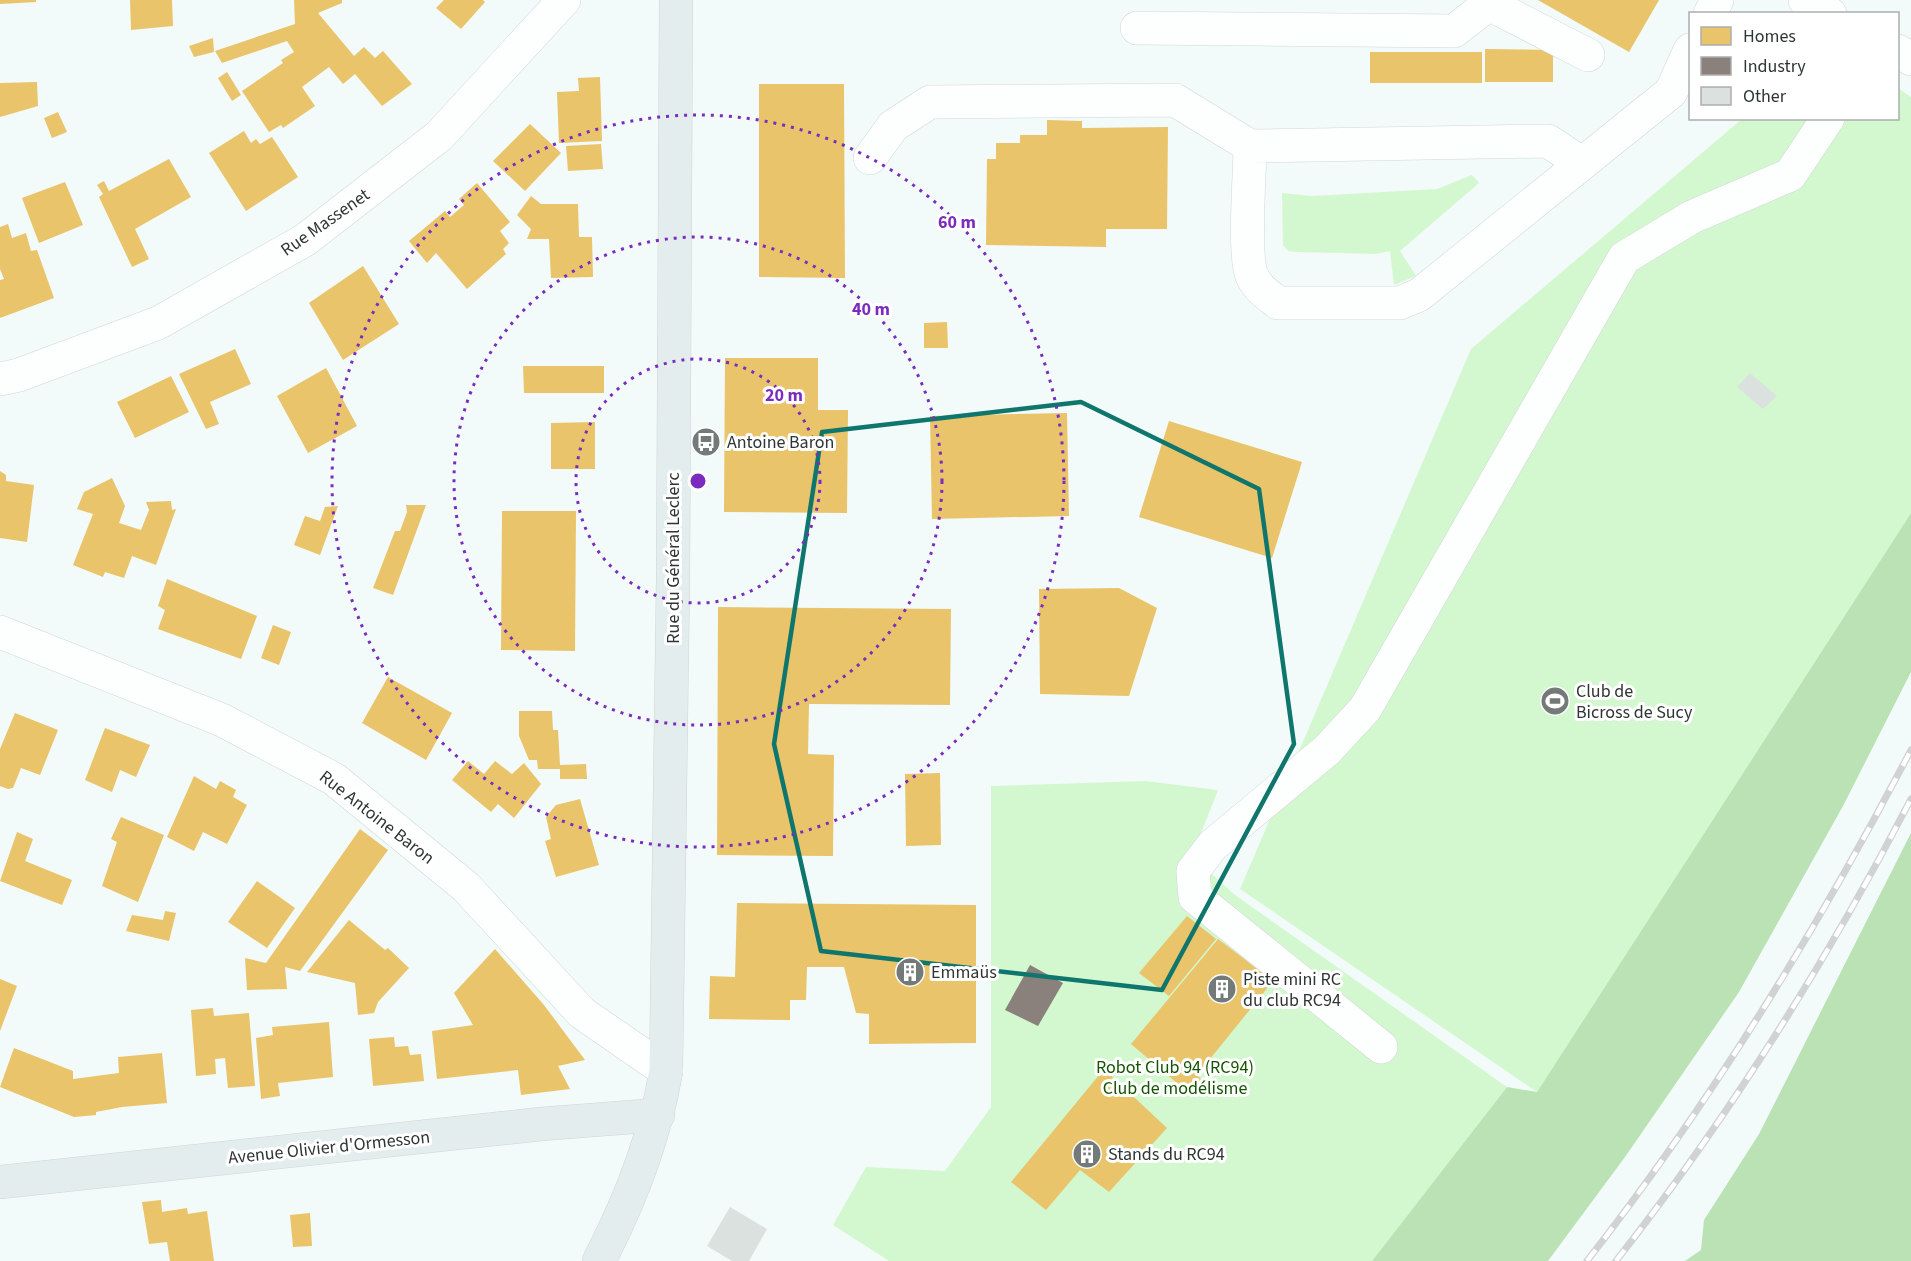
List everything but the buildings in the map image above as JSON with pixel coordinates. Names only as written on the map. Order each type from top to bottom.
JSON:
[{"type":"main road","name":"Rue du Général Leclerc","points":[[599,1261],[625,1210],[658,1115],[666,1071],[673,568],[676,0]]},
{"type":"main road","name":"Avenue Olivier d'Ormesson","points":[[0,1182],[541,1124],[658,1115]]},
{"type":"street","name":"Rue Massenet","points":[[0,380],[158,323],[305,240],[439,136],[564,0]]},
{"type":"street","points":[[1805,0],[1826,12]]},
{"type":"street","points":[[1137,28],[1454,31],[1489,2],[1588,55]]},
{"type":"street","points":[[1250,146],[1249,249],[1252,276],[1263,292],[1278,303],[1400,303],[1419,295],[1671,92],[1689,52]]},
{"type":"street","points":[[870,158],[893,126],[930,102],[1175,100],[1250,146],[1548,141],[1581,163]]},
{"type":"street","points":[[1381,1047],[1195,897],[1192,871],[1213,846],[1327,750],[1365,709],[1624,258],[1692,217],[1790,175],[1827,120]]},
{"type":"street","name":"Rue Antoine Baron","points":[[0,632],[222,720],[334,779],[466,887],[582,1013],[666,1071]]},
{"type":"highlighted area","points":[[1081,402],[1259,489],[1294,744],[1162,990],[821,951],[774,744],[822,432]]},
{"type":"green space","name":"Club de Bicross de Sucy","points":[[1899,89],[1911,97],[1911,513],[1537,1092],[1240,889],[1471,349],[1741,120],[1899,120]]},
{"type":"green space","points":[[1472,175],[1479,183],[1400,251],[1416,276],[1394,285],[1390,251],[1376,254],[1297,252],[1288,251],[1283,245],[1282,193],[1312,196],[1437,189]]},
{"type":"green space","points":[[1911,513],[1911,672],[1843,806],[1739,992],[1625,1157],[1548,1261],[1372,1261],[1507,1087],[1537,1092]]},
{"type":"green space","name":"Robot Club 94 (RC94) Club de modélisme","points":[[1146,781],[1218,790],[1192,856],[1235,895],[1507,1087],[1372,1261],[889,1261],[833,1225],[866,1167],[945,1171],[991,1107],[991,786]]},
{"type":"green space","points":[[1911,833],[1911,1261],[1685,1261],[1701,1250],[1704,1220],[1759,1134]]},
{"type":"railway","points":[[1587,1261],[1677,1139],[1761,1013],[1838,883],[1911,750]]},
{"type":"railway","points":[[1616,1261],[1698,1151],[1774,1037],[1845,919],[1911,799]]},
{"type":"place","name":"Antoine Baron","points":[[706,442]]},
{"type":"place","name":"Club de Bicross de Sucy","points":[[1555,701]]},
{"type":"place","name":"Emmaüs","points":[[910,972]]},
{"type":"place","name":"Piste mini RC du club RC94","points":[[1222,989]]},
{"type":"place","name":"Stands du RC94","points":[[1087,1154]]}]
